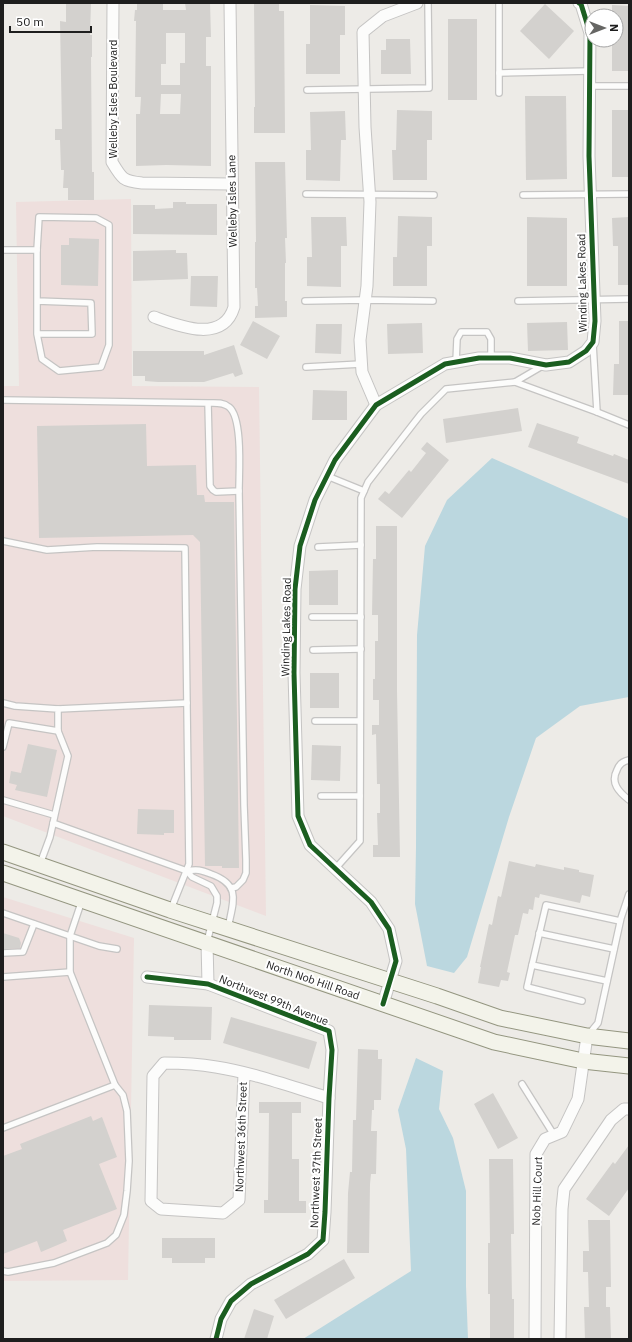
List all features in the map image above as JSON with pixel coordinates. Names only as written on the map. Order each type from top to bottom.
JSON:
[{"type":"main road","name":"North Nob Hill Road","points":[[3,852],[170,910],[391,981],[500,1018],[587,1036],[629,1041]]},
{"type":"main road","name":"North Nob Hill Road","points":[[3,873],[494,1042],[583,1061],[629,1066]]},
{"type":"street","name":"Welleby Isles Boulevard","points":[[113,3],[112,162],[119,174],[128,181],[135,182],[232,184]]},
{"type":"street","name":"Welleby Isles Lane","points":[[154,317],[183,328],[215,328],[224,324],[232,315],[234,307],[230,3]]},
{"type":"street","points":[[376,405],[362,372],[360,340],[367,278],[370,194],[365,127],[363,32],[383,16],[401,6],[417,3]]},
{"type":"street","name":"Winding Lakes Road","points":[[383,1004],[396,961],[389,929],[371,902],[310,845],[298,816],[294,673],[295,589],[300,546],[315,500],[335,460],[376,405],[445,364],[479,358],[510,358],[546,365],[569,362],[586,351],[593,342],[595,321],[590,194],[590,33],[581,3]]},
{"type":"street","points":[[207,943],[208,984]]},
{"type":"street","name":"Northwest 99th Avenue","points":[[147,976],[208,984],[329,1031],[332,1050],[329,1098]]},
{"type":"street","name":"Nob Hill Court","points":[[535,1339],[536,1154],[545,1139],[562,1132],[578,1099],[587,1036]]},
{"type":"street","name":"Northwest 36th Street","points":[[164,1063],[196,1064],[244,1073],[239,1200],[223,1212],[161,1209],[151,1201],[153,1076],[164,1063]]},
{"type":"street","points":[[244,1073],[329,1098]]},
{"type":"street","name":"Northwest 37th Street","points":[[216,1339],[221,1319],[231,1301],[251,1284],[308,1254],[323,1240],[329,1098]]},
{"type":"street","points":[[560,1339],[562,1209],[564,1189],[611,1120],[624,1109],[629,1109]]},
{"type":"lane","points":[[307,90],[430,88],[428,3]]},
{"type":"lane","points":[[499,94],[500,3]]},
{"type":"lane","points":[[499,73],[590,71]]},
{"type":"lane","points":[[590,86],[629,86]]},
{"type":"lane","points":[[306,194],[434,195]]},
{"type":"lane","points":[[523,195],[629,194]]},
{"type":"lane","points":[[39,217],[96,218],[109,225],[109,345],[101,367],[58,371],[42,359],[37,334],[37,250],[39,217]]},
{"type":"lane","points":[[3,250],[37,250]]},
{"type":"lane","points":[[518,302],[629,299]]},
{"type":"lane","points":[[37,301],[91,303],[92,334],[37,334]]},
{"type":"lane","points":[[305,301],[432,301]]},
{"type":"lane","points":[[456,362],[457,339],[461,332],[487,332],[491,338],[491,358]]},
{"type":"lane","points":[[593,342],[596,412]]},
{"type":"lane","points":[[306,367],[361,364]]},
{"type":"lane","points":[[335,869],[360,841],[361,498],[368,482],[421,414],[446,389],[515,382],[546,365]]},
{"type":"lane","points":[[515,382],[629,425]]},
{"type":"lane","points":[[3,400],[220,403],[229,407],[235,415],[238,430],[246,873],[243,880],[236,887],[231,888]]},
{"type":"lane","points":[[208,403],[210,486],[216,492],[239,491]]},
{"type":"lane","points":[[327,476],[364,491]]},
{"type":"lane","points":[[3,541],[47,550],[98,547],[185,548],[189,864],[170,910]]},
{"type":"lane","points":[[318,547],[361,545]]},
{"type":"lane","points":[[312,617],[361,617]]},
{"type":"lane","points":[[313,650],[361,649]]},
{"type":"lane","points":[[3,703],[16,706],[58,709],[187,703]]},
{"type":"lane","points":[[39,864],[50,838],[68,756],[58,731],[58,709]]},
{"type":"lane","points":[[315,721],[360,721]]},
{"type":"lane","points":[[3,747],[9,723],[58,731]]},
{"type":"lane","points":[[628,798],[621,794],[614,781],[618,767],[624,761],[629,760]]},
{"type":"lane","points":[[321,796],[360,796]]},
{"type":"lane","points":[[3,800],[54,815]]},
{"type":"lane","points":[[53,823],[186,871],[192,877],[211,886],[217,896],[217,903],[207,943]]},
{"type":"lane","points":[[186,871],[197,869],[221,878],[227,882],[231,888],[233,896],[228,929]]},
{"type":"lane","points":[[587,1036],[598,1023],[620,921],[629,894]]},
{"type":"lane","points":[[3,1271],[8,1272],[54,1263],[107,1243],[116,1235],[124,1215],[129,1161],[127,1111],[123,1095],[115,1085],[70,972],[70,936],[82,900]]},
{"type":"lane","points":[[582,1001],[527,987],[546,905],[620,921]]},
{"type":"lane","points":[[3,913],[99,946],[117,949]]},
{"type":"lane","points":[[3,953],[23,952],[34,924]]},
{"type":"lane","points":[[539,933],[614,949]]},
{"type":"lane","points":[[532,966],[607,981]]},
{"type":"lane","points":[[3,977],[70,972]]},
{"type":"lane","points":[[522,1084],[554,1135]]},
{"type":"lane","points":[[3,1128],[115,1085]]},
{"type":"shaded area","points":[[131,199],[132,386],[259,387],[266,916],[3,816],[3,386],[19,386],[16,202]]},
{"type":"shaded area","points":[[3,897],[134,938],[128,1280],[3,1281]]},
{"type":"water","points":[[492,458],[629,519],[629,697],[580,706],[536,738],[509,817],[467,957],[454,973],[427,966],[415,904],[417,635],[425,546],[447,500]]},
{"type":"water","points":[[416,1058],[443,1071],[439,1109],[453,1138],[466,1191],[466,1286],[468,1339],[303,1339],[411,1271],[406,1149],[398,1110]]},
{"type":"building","points":[[66,3],[91,3],[92,172],[94,172],[94,200],[68,200],[68,188],[63,188],[64,170],[61,170],[60,140],[55,140],[55,129],[62,129],[60,21],[66,22]]},
{"type":"building","points":[[137,3],[163,4],[163,10],[186,10],[185,3],[210,3],[211,37],[206,37],[206,66],[211,66],[211,166],[136,166],[136,114],[140,114],[141,97],[135,97],[136,21],[134,21],[135,10],[137,10]],"holes":[[[166,33],[185,33],[185,63],[180,63],[180,85],[161,85],[161,64],[166,64]],[[161,94],[181,94],[180,114],[160,114]]]},
{"type":"building","points":[[254,3],[279,3],[279,11],[284,11],[285,133],[254,133]]},
{"type":"building","points":[[545,4],[574,31],[549,59],[520,31]]},
{"type":"building","points":[[310,5],[345,6],[345,35],[340,35],[340,74],[306,74],[306,44],[310,44]]},
{"type":"building","points":[[612,5],[629,6],[629,71],[612,71],[612,48],[624,48],[624,8],[612,8]]},
{"type":"building","points":[[448,19],[477,19],[477,100],[448,100]]},
{"type":"building","points":[[386,39],[410,39],[411,74],[381,74],[381,50],[386,50]]},
{"type":"building","points":[[525,96],[566,96],[567,179],[526,180]]},
{"type":"building","points":[[397,110],[432,111],[432,140],[427,140],[427,180],[393,180],[392,150],[396,150]]},
{"type":"building","points":[[612,110],[629,110],[629,177],[612,177]]},
{"type":"building","points":[[345,111],[346,140],[341,140],[340,181],[306,180],[306,150],[311,150],[310,112]]},
{"type":"building","points":[[255,162],[285,162],[287,238],[285,238],[285,301],[287,301],[287,317],[255,318],[255,306],[258,306],[257,288],[255,288]]},
{"type":"building","points":[[173,202],[186,202],[186,204],[217,204],[217,235],[133,234],[133,205],[155,205],[155,209],[173,208]]},
{"type":"building","points":[[398,216],[432,217],[432,246],[427,246],[427,286],[393,286],[393,257],[397,257]]},
{"type":"building","points":[[311,217],[346,217],[347,246],[341,246],[341,287],[307,286],[307,257],[312,257]]},
{"type":"building","points":[[527,217],[567,218],[567,286],[527,286]]},
{"type":"building","points":[[629,217],[629,285],[618,285],[618,246],[613,246],[612,218]]},
{"type":"building","points":[[69,238],[99,239],[98,286],[61,285],[61,245],[69,245]]},
{"type":"building","points":[[176,250],[176,253],[187,253],[188,279],[133,281],[133,251]]},
{"type":"building","points":[[191,276],[218,276],[217,307],[190,306]]},
{"type":"building","points":[[253,321],[280,336],[267,359],[240,345]]},
{"type":"building","points":[[619,321],[629,321],[629,395],[613,395],[614,364],[619,364]]},
{"type":"building","points":[[567,322],[568,350],[528,351],[527,323]]},
{"type":"building","points":[[422,323],[423,353],[388,354],[387,324]]},
{"type":"building","points":[[316,324],[342,324],[341,354],[315,353]]},
{"type":"building","points":[[234,345],[243,374],[235,377],[233,373],[204,382],[158,382],[145,381],[145,376],[133,376],[133,351],[204,351],[204,355]]},
{"type":"building","points":[[313,390],[347,391],[347,420],[312,420]]},
{"type":"building","points":[[518,408],[522,431],[446,443],[443,419]]},
{"type":"building","points":[[537,423],[579,437],[577,443],[629,460],[629,484],[528,447]]},
{"type":"building","points":[[146,424],[147,466],[196,465],[197,495],[204,495],[205,502],[234,502],[239,868],[205,866],[200,542],[193,535],[39,538],[37,426]]},
{"type":"building","points":[[427,442],[449,460],[402,518],[378,499],[385,491],[389,494],[409,470],[411,472],[426,453],[421,449]]},
{"type":"building","points":[[376,526],[397,526],[397,691],[400,857],[373,857],[373,845],[378,845],[377,813],[380,813],[380,784],[377,784],[376,734],[372,735],[372,725],[379,725],[379,700],[373,700],[373,679],[375,679],[375,641],[378,641],[378,615],[372,615],[373,559],[376,559]]},
{"type":"building","points":[[338,570],[338,605],[309,605],[309,571]]},
{"type":"building","points":[[310,673],[339,673],[339,708],[310,708]]},
{"type":"building","points":[[28,744],[57,750],[47,797],[15,790],[17,785],[9,783],[11,771],[21,773]]},
{"type":"building","points":[[312,745],[341,746],[340,781],[311,780]]},
{"type":"building","points":[[138,809],[174,810],[174,833],[164,833],[164,835],[137,834]]},
{"type":"building","points":[[509,861],[535,867],[536,864],[564,870],[564,867],[594,875],[590,897],[582,895],[580,903],[540,894],[539,898],[535,897],[533,910],[529,909],[528,914],[523,913],[518,935],[515,935],[507,972],[510,973],[508,981],[501,980],[499,987],[478,983],[489,924],[492,925],[498,896],[501,897]]},
{"type":"building","points":[[3,933],[19,938],[21,943],[20,948],[3,949]]},
{"type":"building","points":[[149,1005],[212,1007],[211,1040],[174,1040],[174,1037],[148,1036]]},
{"type":"building","points":[[231,1017],[317,1042],[309,1069],[223,1043]]},
{"type":"building","points":[[358,1049],[378,1050],[378,1059],[382,1059],[381,1100],[374,1100],[374,1110],[372,1110],[371,1131],[377,1131],[376,1174],[371,1174],[370,1184],[369,1253],[347,1253],[348,1193],[350,1172],[352,1172],[353,1120],[356,1120]]},
{"type":"building","points":[[493,1093],[518,1138],[498,1149],[474,1104]]},
{"type":"building","points":[[259,1102],[301,1102],[301,1113],[292,1113],[292,1159],[299,1159],[299,1201],[306,1201],[306,1213],[264,1213],[264,1200],[268,1200],[269,1113],[259,1113]]},
{"type":"building","points":[[91,1116],[93,1121],[102,1117],[117,1157],[99,1164],[117,1209],[63,1230],[67,1241],[41,1252],[37,1241],[3,1254],[3,1156],[22,1149],[20,1144]]},
{"type":"building","points":[[629,1145],[629,1188],[609,1216],[586,1199],[613,1162],[615,1164]]},
{"type":"building","points":[[489,1159],[513,1159],[514,1234],[511,1234],[514,1339],[490,1339],[490,1294],[488,1294],[488,1243],[490,1243]]},
{"type":"building","points":[[588,1220],[610,1220],[611,1287],[606,1287],[606,1307],[610,1307],[611,1339],[585,1339],[584,1307],[589,1307],[588,1272],[583,1272],[583,1251],[589,1251]]},
{"type":"building","points":[[162,1238],[215,1238],[215,1258],[205,1258],[205,1263],[172,1263],[172,1258],[162,1258]]},
{"type":"building","points":[[344,1259],[355,1278],[286,1319],[274,1300]]},
{"type":"building","points":[[254,1309],[274,1316],[267,1339],[244,1339]]},
{"type":"cycle path","points":[[383,1004],[396,961],[389,929],[371,902],[310,845],[298,816],[294,673],[295,589],[300,546],[315,500],[335,460],[376,405],[445,364],[479,358],[510,358],[546,365],[569,362],[586,351],[593,342],[595,321],[589,156],[590,33],[581,4],[579,3]]},
{"type":"cycle path","points":[[147,977],[208,984],[329,1031],[332,1050],[323,1240],[308,1254],[251,1284],[231,1301],[221,1319],[216,1339]]}]
